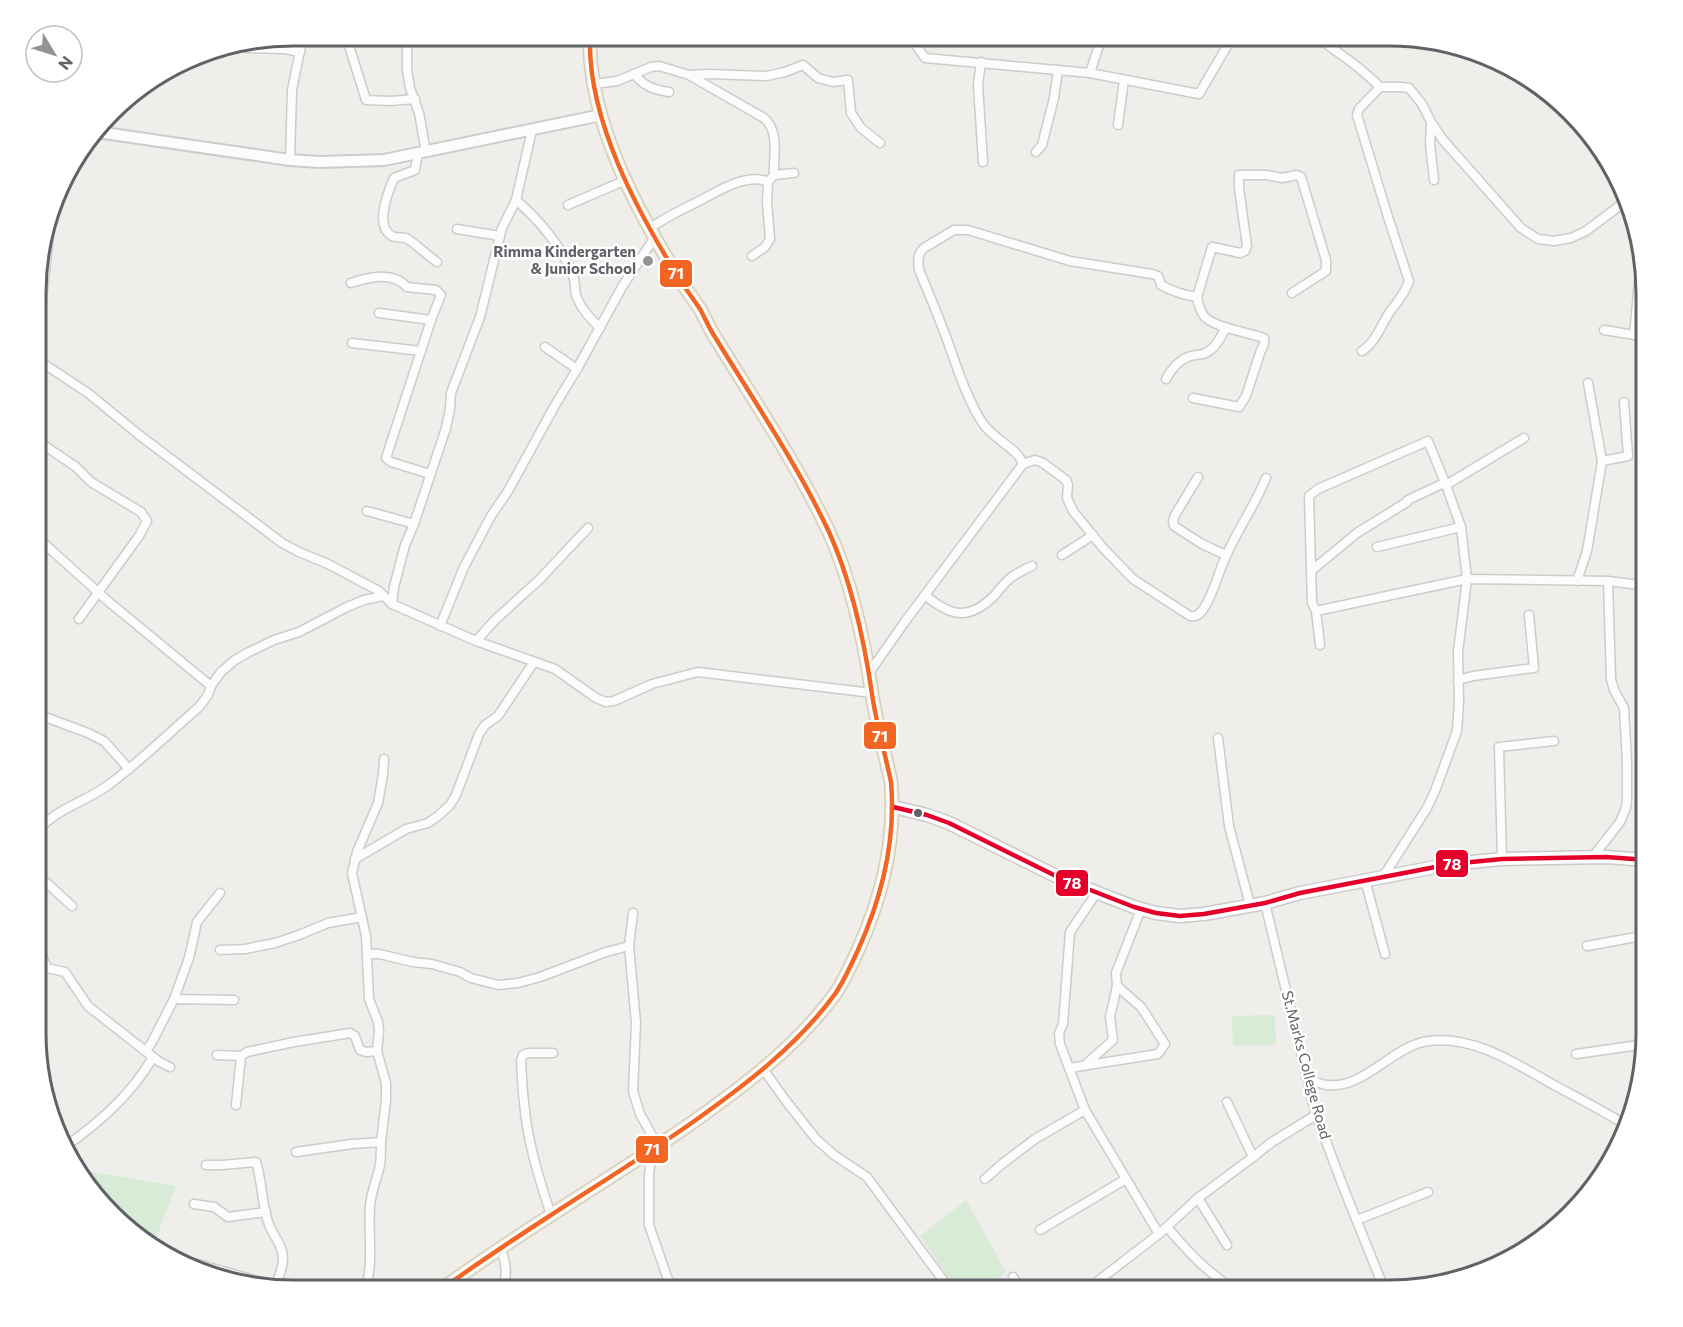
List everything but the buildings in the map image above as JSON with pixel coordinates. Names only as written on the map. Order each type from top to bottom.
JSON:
[{"type":"main road","points":[[455,1280],[500,1248],[655,1149],[763,1069],[813,1022],[836,993],[851,966],[871,918],[884,877],[890,845],[893,807],[891,782],[850,589],[829,533],[793,463],[653,232],[613,154],[594,84],[589,46]]},
{"type":"main road","points":[[893,807],[949,823],[1062,879],[1141,909],[1180,916],[1265,903],[1300,893],[1451,864],[1502,860],[1636,860]]},
{"type":"street","points":[[290,160],[292,90],[301,46]]},
{"type":"street","points":[[349,46],[366,100],[415,99]]},
{"type":"street","points":[[407,46],[407,70],[410,88],[415,99],[422,152],[415,170],[394,178],[385,200],[386,206],[382,222],[392,236],[406,238],[437,262]]},
{"type":"street","points":[[917,46],[926,58],[1090,73],[1199,94],[1227,46]]},
{"type":"street","points":[[1090,73],[1099,46]]},
{"type":"street","points":[[1330,46],[1365,72],[1380,87],[1409,88],[1422,104],[1443,140],[1515,222],[1538,239],[1554,241],[1571,238],[1586,231],[1620,205]]},
{"type":"street","points":[[265,48],[300,52]]},
{"type":"street","points":[[981,62],[978,85],[983,162]]},
{"type":"street","points":[[689,75],[767,76],[803,65],[818,78],[833,82],[848,80],[851,113],[861,128],[880,143]]},
{"type":"street","points":[[594,84],[617,81],[659,66],[689,75],[770,123],[774,138],[767,202],[770,239],[765,247],[752,256]]},
{"type":"street","points":[[1036,152],[1042,145],[1054,98],[1058,69]]},
{"type":"street","points":[[634,74],[643,84],[656,90],[669,92]]},
{"type":"street","points":[[1118,125],[1124,80]]},
{"type":"street","points":[[1362,351],[1368,347],[1407,290],[1409,281],[1357,115],[1359,109],[1380,87]]},
{"type":"street","points":[[106,133],[290,160],[320,162],[384,160],[602,116]]},
{"type":"street","points":[[1431,122],[1430,144],[1434,180]]},
{"type":"street","points":[[392,604],[405,545],[446,428],[451,393],[480,317],[502,228],[516,200],[532,130]]},
{"type":"street","points":[[440,626],[467,562],[491,516],[508,491],[653,232],[720,188],[750,180],[794,173]]},
{"type":"street","points":[[1193,398],[1239,407],[1246,396],[1265,342],[1264,338],[1209,320],[1204,316],[1197,297],[1212,248],[1240,254],[1247,246],[1239,175],[1267,175],[1282,178],[1297,175],[1301,177],[1326,260],[1326,271],[1292,293]]},
{"type":"street","points":[[568,205],[626,180]]},
{"type":"street","points":[[516,200],[550,235],[568,265],[574,280],[577,299],[585,312],[600,328]]},
{"type":"street","points":[[457,230],[500,236]]},
{"type":"street","points":[[1023,464],[1019,457],[983,425],[957,368],[919,270],[920,251],[954,230],[968,230],[1070,261],[1152,274],[1158,276],[1161,285],[1169,290],[1197,297]]},
{"type":"street","points":[[351,283],[381,276],[402,281],[407,287],[436,290],[441,295],[386,458],[391,462],[430,474]]},
{"type":"street","points":[[379,313],[431,320]]},
{"type":"street","points":[[1604,330],[1634,335],[1636,314]]},
{"type":"street","points":[[1166,379],[1170,371],[1182,360],[1208,353],[1226,327]]},
{"type":"street","points":[[352,343],[421,351]]},
{"type":"street","points":[[545,347],[577,369]]},
{"type":"street","points":[[46,365],[88,393],[138,434],[282,543],[379,591],[392,604],[476,641],[555,669],[596,698],[606,702],[614,702],[652,684],[698,672],[872,693]]},
{"type":"street","points":[[1577,581],[1587,551],[1602,461],[1588,383]]},
{"type":"street","points":[[1602,461],[1628,456],[1624,402]]},
{"type":"street","points":[[1311,571],[1357,533],[1408,500],[1444,483],[1446,485],[1524,438]]},
{"type":"street","points":[[1320,645],[1316,611],[1312,603],[1309,496],[1318,489],[1428,441],[1461,527],[1467,579],[1458,652],[1459,715],[1455,741],[1435,791],[1427,808],[1383,877]]},
{"type":"street","points":[[46,446],[76,466],[91,482],[141,512],[147,520],[139,536],[79,619]]},
{"type":"street","points":[[868,673],[1023,464],[1035,460],[1043,463],[1066,480],[1068,485],[1066,498],[1073,511],[1133,579],[1195,617],[1205,606],[1226,555],[1266,478]]},
{"type":"street","points":[[1198,477],[1175,515],[1174,526],[1202,544],[1226,555]]},
{"type":"street","points":[[367,511],[414,524]]},
{"type":"street","points":[[1377,547],[1461,527]]},
{"type":"street","points":[[476,641],[495,620],[540,579],[588,528]]},
{"type":"street","points":[[1062,555],[1093,535]]},
{"type":"street","points":[[46,545],[98,592],[211,686]]},
{"type":"street","points":[[925,595],[944,609],[956,614],[969,613],[982,606],[1008,580],[1032,567]]},
{"type":"street","points":[[1316,611],[1467,579],[1608,581],[1636,585]]},
{"type":"street","points":[[1592,858],[1620,822],[1627,799],[1628,762],[1624,708],[1611,679],[1608,581]]},
{"type":"street","points":[[46,821],[64,808],[104,788],[129,769],[199,706],[221,672],[235,660],[274,640],[299,633],[347,607],[383,596]]},
{"type":"street","points":[[1458,680],[1534,668],[1529,615]]},
{"type":"street","points":[[355,859],[406,829],[429,823],[450,806],[479,734],[485,725],[498,716],[534,662]]},
{"type":"street","points":[[46,717],[104,741],[129,769]]},
{"type":"street","points":[[1218,738],[1229,826],[1250,905]]},
{"type":"street","points":[[1502,860],[1499,747],[1554,741]]},
{"type":"street","points":[[368,1280],[370,1261],[370,1207],[380,1164],[386,1083],[377,1051],[380,1031],[369,999],[366,936],[352,873],[355,859],[378,803],[384,759]]},
{"type":"street","points":[[1365,880],[1385,954]]},
{"type":"street","points":[[46,882],[72,906]]},
{"type":"street","points":[[1097,892],[1070,932],[1063,1024],[1059,1033],[1060,1044],[1085,1110],[1159,1234]]},
{"type":"street","points":[[72,1142],[88,1131],[142,1075],[189,958],[197,922],[220,893]]},
{"type":"street","name":"St.Marks College Road","points":[[1265,903],[1316,1115],[1381,1280]]},
{"type":"street","points":[[1085,1065],[1113,1040],[1110,1017],[1117,986],[1116,973],[1141,909]]},
{"type":"street","points":[[633,913],[629,946],[636,1023],[633,1091],[655,1149],[649,1174],[649,1225],[668,1280]]},
{"type":"street","points":[[220,950],[245,950],[275,943],[328,923],[362,917]]},
{"type":"street","points":[[1587,946],[1636,937]]},
{"type":"street","points":[[367,954],[432,963],[471,978],[498,985],[540,977],[606,952],[629,946]]},
{"type":"street","points":[[46,968],[65,972],[88,1006],[158,1061],[171,1067]]},
{"type":"street","points":[[1069,1068],[1158,1054],[1165,1044],[1141,1007],[1117,986]]},
{"type":"street","points":[[174,999],[234,1000]]},
{"type":"street","points":[[217,1055],[241,1056],[254,1050],[350,1033],[356,1036],[360,1050],[377,1051]]},
{"type":"street","points":[[1307,1078],[1330,1086],[1348,1083],[1412,1046],[1425,1042],[1466,1043],[1497,1054],[1620,1121]]},
{"type":"street","points":[[1576,1054],[1636,1045]]},
{"type":"street","points":[[551,1215],[529,1134],[521,1060],[523,1055],[528,1053],[553,1053]]},
{"type":"street","points":[[236,1105],[241,1056]]},
{"type":"street","points":[[763,1069],[816,1139],[834,1155],[867,1177],[940,1280]]},
{"type":"street","points":[[1227,1102],[1253,1157]]},
{"type":"street","points":[[985,1179],[1035,1138],[1085,1110]]},
{"type":"street","points":[[1100,1280],[1159,1234],[1198,1198],[1272,1142],[1316,1115]]},
{"type":"street","points":[[296,1152],[381,1142]]},
{"type":"street","points":[[636,1161],[649,1174]]},
{"type":"street","points":[[206,1165],[256,1162],[269,1226],[283,1257],[278,1280]]},
{"type":"street","points":[[1041,1230],[1126,1179]]},
{"type":"street","points":[[1357,1220],[1428,1192]]},
{"type":"street","points":[[1198,1198],[1227,1245]]},
{"type":"street","points":[[194,1204],[214,1207],[228,1217],[266,1212]]},
{"type":"street","points":[[1167,1227],[1190,1254],[1220,1280]]},
{"type":"street","points":[[500,1248],[506,1260],[505,1280]]},
{"type":"green space","points":[[1275,1015],[1276,1045],[1233,1046],[1232,1016]]},
{"type":"green space","points":[[88,1171],[176,1186],[156,1239],[119,1208]]},
{"type":"green space","points":[[966,1200],[1006,1272],[995,1280],[950,1280],[920,1236]]},
{"type":"transit line","name":"71","points":[[455,1280],[693,1122],[732,1094],[787,1048],[820,1013],[835,994],[847,973],[874,910],[889,847],[891,782],[861,632],[851,591],[837,551],[817,507],[789,457],[700,309],[665,256],[633,196],[606,133],[591,68],[590,46]]},
{"type":"transit line","name":"78","points":[[893,807],[949,823],[1062,879],[1134,907],[1180,916],[1265,903],[1300,893],[1451,864],[1502,859],[1606,857],[1636,859]]},
{"type":"place","name":"Rimma Kindergarten & Junior School","points":[[648,261]]}]
